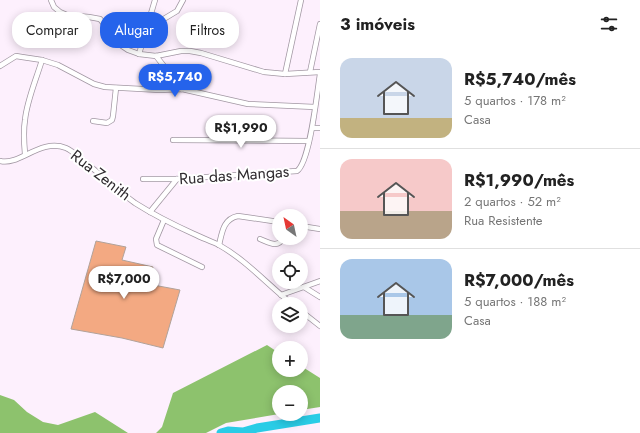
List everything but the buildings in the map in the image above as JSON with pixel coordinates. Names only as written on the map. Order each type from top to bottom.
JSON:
[{"type":"street","points":[[51,0],[54,7],[67,15],[89,16],[100,20],[122,46],[139,54],[156,56],[181,51],[190,51],[264,72],[285,74],[310,72],[320,73]]},
{"type":"street","points":[[168,16],[177,11],[183,0]]},
{"type":"street","points":[[285,74],[300,0]]},
{"type":"street","points":[[151,12],[153,1]]},
{"type":"street","points":[[310,72],[320,24]]},
{"type":"street","points":[[139,54],[141,48]]},
{"type":"street","points":[[0,66],[16,56],[42,60],[65,68],[94,84],[105,87],[160,90],[182,89],[248,104],[315,107]]},
{"type":"street","points":[[156,56],[182,89]]},
{"type":"street","points":[[26,154],[24,137],[27,107],[42,60]]},
{"type":"street","name":"Rua das Mangas","points":[[143,179],[177,179],[293,172],[300,169],[313,128],[320,73]]},
{"type":"street","points":[[93,121],[107,123],[112,120],[116,88]]},
{"type":"street","points":[[313,128],[320,128]]},
{"type":"street","points":[[173,140],[309,141]]},
{"type":"street","name":"Rua Zenith","points":[[0,161],[12,161],[35,150],[54,146],[67,148],[126,196],[164,220],[219,245],[236,256],[281,294]]},
{"type":"street","points":[[150,212],[177,179]]},
{"type":"street","points":[[219,245],[225,223],[232,217],[238,216],[272,221]]},
{"type":"street","points":[[164,220],[156,239],[157,245],[202,267]]},
{"type":"street","points":[[308,227],[320,229]]},
{"type":"street","points":[[260,239],[272,245]]},
{"type":"street","points":[[308,285],[320,281]]},
{"type":"street","points":[[284,297],[281,294],[295,289]]},
{"type":"street","points":[[308,289],[320,297]]},
{"type":"street","points":[[308,317],[320,326]]},
{"type":"green space","points":[[267,345],[272,348],[272,377],[308,377],[308,370],[320,378],[320,407],[308,409],[308,385],[272,385],[272,415],[226,423],[206,433],[156,433],[162,427],[173,393]]},
{"type":"green space","points":[[0,395],[14,400],[27,412],[43,422],[58,425],[95,412],[128,433],[0,433]]},
{"type":"waterway","points":[[221,433],[228,431],[243,432],[257,428],[320,418]]}]
